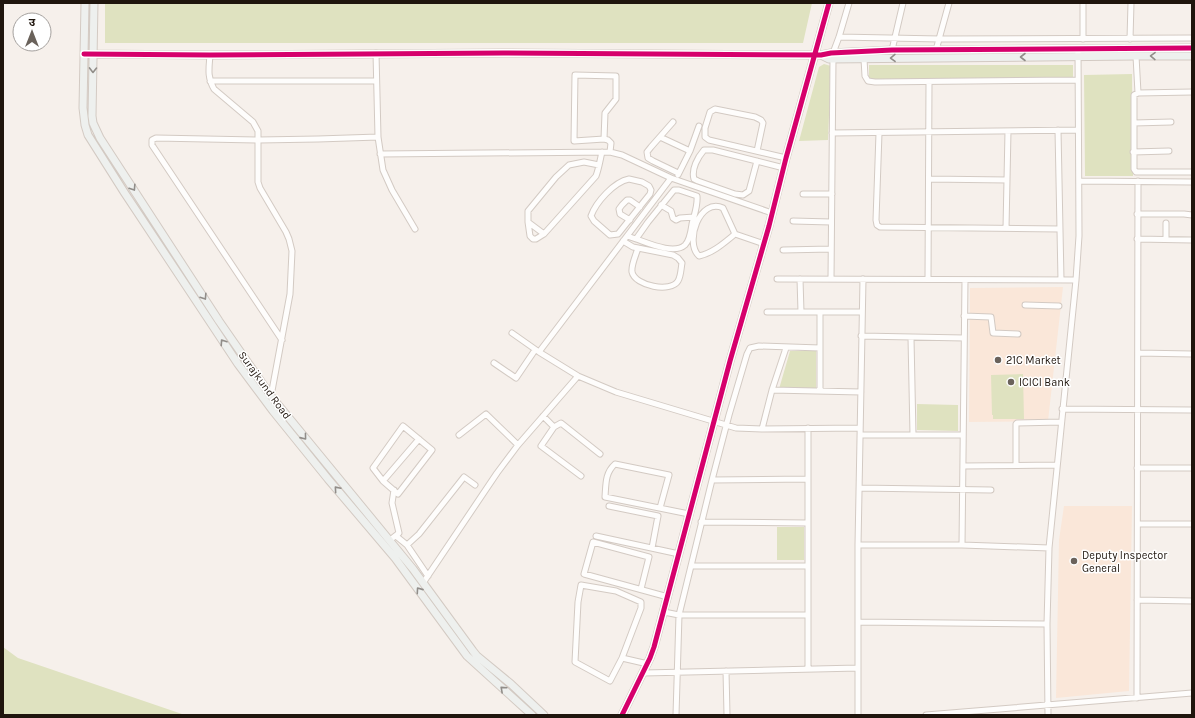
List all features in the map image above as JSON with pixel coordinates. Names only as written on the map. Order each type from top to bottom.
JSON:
[{"type":"street","name":"Surajkund Road","points":[[85,3],[83,117],[88,135],[238,364],[273,411],[328,480],[395,558],[467,656],[532,715]]},
{"type":"street","name":"Surajkund Road","points":[[94,3],[92,116],[96,131],[215,315],[271,396],[393,538],[423,583],[473,652],[511,684],[544,715]]},
{"type":"street","points":[[623,715],[644,673],[654,647],[713,421],[764,244],[786,158],[818,55],[829,3]]},
{"type":"street","points":[[831,279],[833,56],[849,3]]},
{"type":"street","points":[[892,50],[903,3]]},
{"type":"street","points":[[936,50],[950,3]]},
{"type":"street","points":[[1083,39],[1084,3]]},
{"type":"street","points":[[1130,39],[1131,3]]},
{"type":"street","points":[[839,37],[940,39],[1192,38]]},
{"type":"street","points":[[992,49],[993,39]]},
{"type":"street","points":[[1042,39],[1043,49]]},
{"type":"street","points":[[833,56],[864,59],[1192,48]]},
{"type":"street","points":[[84,54],[210,55],[503,53],[818,55],[829,59],[833,56],[892,50],[1043,49],[1078,53],[1136,56],[1192,56]]},
{"type":"street","points":[[376,53],[378,137],[383,170],[389,185],[415,229]]},
{"type":"street","points":[[1048,715],[1047,624],[1049,548],[1076,280],[1079,236],[1078,53]]},
{"type":"street","points":[[210,55],[209,76],[210,82],[216,92],[253,122],[258,132],[258,182],[286,232],[292,251],[290,294],[271,396]]},
{"type":"street","points":[[1136,56],[1138,93]]},
{"type":"street","points":[[864,59],[865,76],[868,81],[929,82],[1078,80]]},
{"type":"street","points":[[604,139],[605,113],[616,99],[616,76],[576,75],[574,141],[608,140],[611,143],[610,152]]},
{"type":"street","points":[[210,82],[376,81]]},
{"type":"street","points":[[928,279],[929,82]]},
{"type":"street","points":[[1192,92],[1138,93],[1134,95],[1133,152],[1134,169],[1136,172],[1192,172]]},
{"type":"street","points":[[757,151],[763,123],[761,120],[755,117],[714,109],[710,112],[705,128],[705,137],[710,140],[786,158]]},
{"type":"street","points":[[673,122],[647,152],[648,158],[653,162],[678,173]]},
{"type":"street","points":[[1134,123],[1171,122]]},
{"type":"street","points":[[494,363],[516,378],[625,238],[678,173],[690,151],[699,126]]},
{"type":"street","points":[[1058,130],[1061,280]]},
{"type":"street","points":[[832,133],[1078,130]]},
{"type":"street","points":[[1006,228],[1008,131]]},
{"type":"street","points":[[879,133],[877,225],[882,227],[1060,229]]},
{"type":"street","points":[[282,340],[151,142],[156,138],[259,140],[378,137]]},
{"type":"street","points":[[660,137],[690,151]]},
{"type":"street","points":[[757,161],[749,192],[743,195],[735,194],[698,181],[694,178],[692,172],[704,150],[713,150],[757,161],[784,168]]},
{"type":"street","points":[[1133,152],[1169,151]]},
{"type":"street","points":[[599,165],[584,162],[569,165],[556,177],[528,211],[530,236],[533,239],[536,239],[544,234],[594,178],[597,173],[599,165],[602,152]]},
{"type":"street","points":[[380,154],[610,152],[622,155],[673,179],[772,213]]},
{"type":"street","points":[[629,179],[642,182],[649,186],[651,190],[650,194],[640,207],[618,234],[610,235],[594,221],[591,216],[594,208],[616,184],[622,180],[629,179]]},
{"type":"street","points":[[929,179],[1007,180]]},
{"type":"street","points":[[1079,181],[1192,182]]},
{"type":"street","points":[[1137,698],[1138,181]]},
{"type":"street","points":[[625,238],[636,239],[669,249],[681,247],[686,244],[690,236],[698,202],[697,196],[679,190],[674,190],[636,239]]},
{"type":"street","points":[[803,194],[832,194]]},
{"type":"street","points":[[630,220],[620,214],[619,209],[622,205],[627,200],[630,200],[640,207]]},
{"type":"street","points":[[661,206],[670,211],[674,220],[694,216]]},
{"type":"street","points":[[735,234],[712,251],[699,256],[696,253],[692,240],[699,217],[705,210],[713,206],[718,206],[723,208],[735,234],[764,244]]},
{"type":"street","points":[[635,213],[642,217]]},
{"type":"street","points":[[1137,214],[1192,215]]},
{"type":"street","points":[[793,221],[831,222]]},
{"type":"street","points":[[528,222],[544,234]]},
{"type":"street","points":[[1166,222],[1166,239]]},
{"type":"street","points":[[625,238],[633,247],[638,248],[673,255],[678,258],[682,263],[678,282],[674,285],[666,287],[643,284],[632,275],[638,248]]},
{"type":"street","points":[[1137,239],[1192,240]]},
{"type":"street","points":[[782,250],[831,249]]},
{"type":"street","points":[[777,278],[1076,280]]},
{"type":"street","points":[[800,279],[801,312]]},
{"type":"street","points":[[858,715],[858,545],[863,279]]},
{"type":"street","points":[[962,545],[965,280]]},
{"type":"street","points":[[1025,306],[1059,306]]},
{"type":"street","points":[[767,312],[862,312]]},
{"type":"street","points":[[820,312],[820,391]]},
{"type":"street","points":[[964,316],[991,317],[993,333],[1018,334]]},
{"type":"street","points":[[512,333],[537,351],[578,376],[616,392],[736,428],[860,428]]},
{"type":"street","points":[[862,336],[964,338]]},
{"type":"street","points":[[911,338],[913,435]]},
{"type":"street","points":[[676,715],[679,615],[726,425],[747,354],[750,348],[759,346],[820,348]]},
{"type":"street","points":[[762,429],[772,390],[786,348]]},
{"type":"street","points":[[1138,353],[1192,354]]},
{"type":"street","points":[[423,583],[497,473],[518,445],[578,376]]},
{"type":"street","points":[[772,390],[860,392]]},
{"type":"street","points":[[1062,409],[1192,410]]},
{"type":"street","points":[[459,435],[486,414],[518,445]]},
{"type":"street","points":[[543,416],[554,426]]},
{"type":"street","points":[[1016,465],[1017,423],[1061,422]]},
{"type":"street","points":[[581,476],[541,446],[554,426],[561,423],[600,454]]},
{"type":"street","points":[[404,426],[432,450],[398,494],[384,481],[373,468],[404,426]]},
{"type":"street","points":[[808,428],[808,669]]},
{"type":"street","points":[[860,435],[963,435]]},
{"type":"street","points":[[384,481],[419,439]]},
{"type":"street","points":[[660,508],[669,475],[615,464],[610,469],[606,483],[605,497],[689,514]]},
{"type":"street","points":[[963,466],[1057,465]]},
{"type":"street","points":[[1137,468],[1192,468]]},
{"type":"street","points":[[406,545],[419,534],[464,477],[475,485]]},
{"type":"street","points":[[712,480],[808,479]]},
{"type":"street","points":[[859,488],[991,490]]},
{"type":"street","points":[[394,490],[392,502],[399,533],[393,538],[406,545],[428,576]]},
{"type":"street","points":[[632,502],[633,496]]},
{"type":"street","points":[[609,506],[658,516],[652,548]]},
{"type":"street","points":[[702,522],[808,523]]},
{"type":"street","points":[[1138,524],[1192,524]]},
{"type":"street","points":[[596,536],[679,554]]},
{"type":"street","points":[[641,589],[649,558],[593,542],[584,574],[668,597]]},
{"type":"street","points":[[858,545],[962,545],[1049,548]]},
{"type":"street","points":[[691,566],[808,566]]},
{"type":"street","points":[[581,585],[616,591],[641,602],[641,608],[622,658],[610,681],[576,662],[578,602],[581,585]]},
{"type":"street","points":[[1137,600],[1192,601]]},
{"type":"street","points":[[664,612],[679,615],[808,615]]},
{"type":"street","points":[[858,622],[1047,624]]},
{"type":"street","points":[[622,658],[648,664]]},
{"type":"street","points":[[644,673],[858,668]]},
{"type":"street","points":[[726,671],[727,715]]},
{"type":"street","points":[[926,715],[1192,694]]},
{"type":"shaded area","points":[[1063,287],[1048,421],[969,422],[970,288]]},
{"type":"shaded area","points":[[1064,506],[1132,506],[1129,691],[1056,698],[1059,540]]},
{"type":"green space","points":[[105,3],[812,3],[803,43],[105,43]]},
{"type":"green space","points":[[824,64],[831,66],[828,140],[799,141],[819,67]]},
{"type":"green space","points":[[869,65],[1073,65],[1073,79],[869,80]]},
{"type":"green space","points":[[1132,74],[1133,176],[1085,176],[1084,75]]},
{"type":"green space","points":[[790,351],[816,351],[816,388],[779,389]]},
{"type":"green space","points":[[1023,374],[1024,419],[993,419],[991,375]]},
{"type":"green space","points":[[917,404],[958,405],[958,431],[917,430]]},
{"type":"green space","points":[[777,527],[804,527],[804,560],[777,560]]},
{"type":"green space","points":[[3,647],[18,658],[182,714],[200,715],[3,715]]},
{"type":"cycle path","points":[[622,715],[654,647],[730,361],[769,226],[786,158],[829,3]]},
{"type":"cycle path","points":[[84,54],[210,55],[503,53],[821,55],[831,53],[892,50],[1192,48]]},
{"type":"place","name":"21C Market","points":[[998,360]]},
{"type":"place","name":"ICICI Bank","points":[[1011,382]]},
{"type":"place","name":"Deputy Inspector General","points":[[1074,561]]}]
